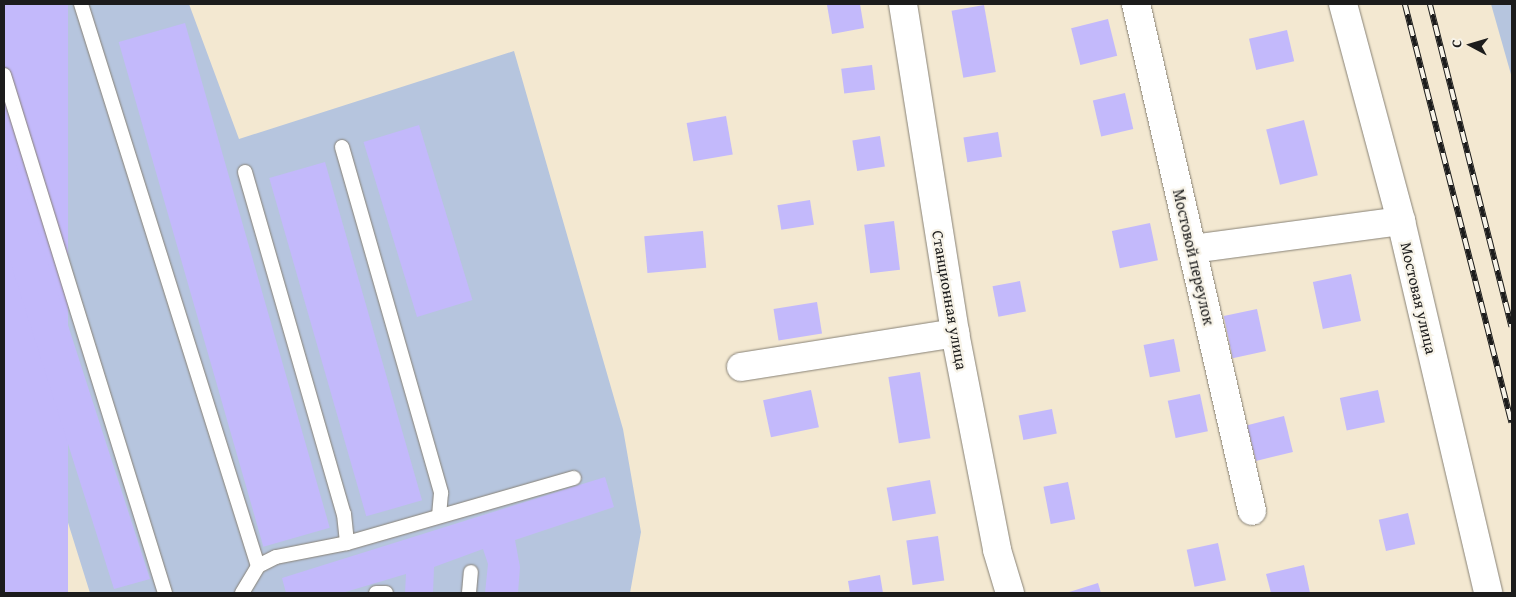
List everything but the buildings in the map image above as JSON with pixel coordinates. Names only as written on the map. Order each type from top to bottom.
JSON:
[{"type":"street","name":"Станционная улица","points":[[903,4],[955,333],[998,550],[1010,593]]},
{"type":"street","name":"Мостовой переулок","points":[[1136,4],[1252,511]]},
{"type":"street","name":"Мостовая улица","points":[[1343,4],[1401,221],[1488,593]]},
{"type":"street","points":[[1192,249],[1401,221]]},
{"type":"street","points":[[741,367],[955,333]]},
{"type":"lane","points":[[80,4],[258,566]]},
{"type":"lane","points":[[4,75],[165,593]]},
{"type":"lane","points":[[342,147],[441,492],[439,516]]},
{"type":"lane","points":[[245,172],[344,514],[347,543]]},
{"type":"lane","points":[[242,593],[258,566],[276,557],[347,543],[574,478]]},
{"type":"lane","points":[[469,593],[471,572]]},
{"type":"lane","points":[[376,593],[386,593]]},
{"type":"shaded area","points":[[4,4],[189,4],[239,139],[514,51],[623,429],[641,532],[630,593],[90,593],[4,318]]},
{"type":"shaded area","points":[[1491,4],[1512,4],[1512,78]]},
{"type":"railway","points":[[1405,4],[1512,423]]},
{"type":"railway","points":[[1430,4],[1512,327]]}]
